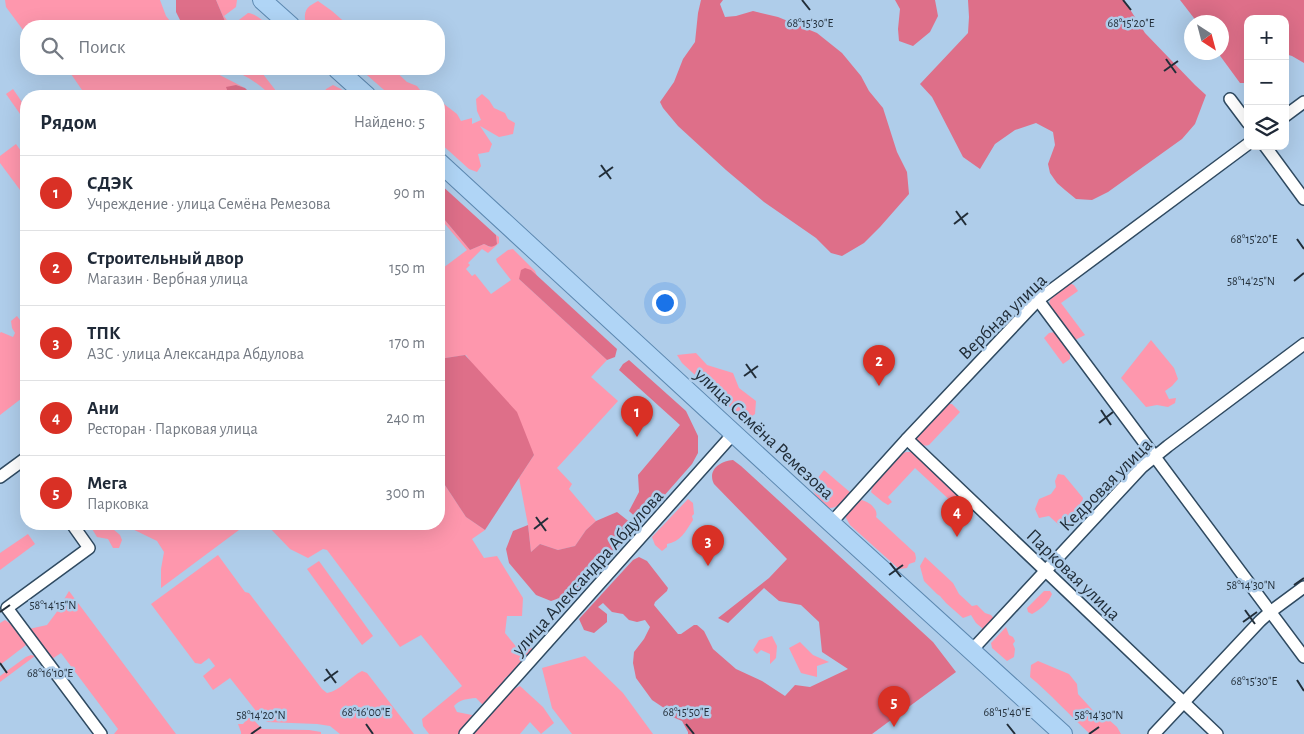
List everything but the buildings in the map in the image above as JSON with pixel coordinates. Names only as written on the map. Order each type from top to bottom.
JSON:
[{"type":"main road","points":[[262,0],[284,20]]},
{"type":"main road","points":[[344,75],[360,90]]},
{"type":"main road","name":"улица Семёна Ремезова","points":[[445,168],[1063,734]]},
{"type":"street","points":[[1230,99],[1244,118]]},
{"type":"street","points":[[1289,113],[1304,102]]},
{"type":"street","name":"Вербная улица","points":[[832,523],[1038,300],[1244,147]]},
{"type":"street","points":[[1268,150],[1304,199]]},
{"type":"street","points":[[1038,300],[1304,657]]},
{"type":"street","name":"Кедровая улица","points":[[972,650],[1142,467],[1304,344]]},
{"type":"street","name":"улица Александра Абдулова","points":[[465,734],[734,433]]},
{"type":"street","name":"Парковая улица","points":[[907,440],[1217,734]]},
{"type":"street","points":[[0,477],[20,462]]},
{"type":"street","points":[[76,530],[89,548],[7,608],[101,734]]},
{"type":"street","points":[[1154,734],[1270,612],[1304,587]]},
{"type":"shaded area","points":[[5,0],[160,0],[169,20],[20,20],[20,26],[6,7]]},
{"type":"shaded area","points":[[176,0],[216,0],[224,20],[180,20],[176,12]]},
{"type":"shaded area","points":[[216,0],[237,0],[236,7],[224,16],[227,20],[224,20]]},
{"type":"shaded area","points":[[701,0],[723,0],[720,4],[725,17],[753,11],[778,17],[817,33],[842,53],[883,108],[897,152],[907,172],[909,194],[864,243],[842,256],[831,253],[816,238],[764,202],[726,170],[678,126],[663,108],[660,102],[674,82],[683,59],[695,42]]},
{"type":"shaded area","points":[[895,0],[935,0],[938,16],[930,32],[913,46],[899,41],[900,9]]},
{"type":"shaded area","points":[[968,0],[1124,0],[1145,33],[1206,95],[1195,124],[1182,139],[1108,192],[1092,200],[1076,199],[1057,183],[1050,173],[1048,164],[1055,145],[1053,132],[1036,123],[1015,130],[995,144],[980,169],[963,157],[932,97],[920,84],[968,33]]},
{"type":"shaded area","points":[[1180,0],[1304,0],[1304,63],[1289,55],[1289,15],[1244,15],[1244,83],[1240,83],[1223,60],[1229,60],[1229,15],[1192,15]]},
{"type":"shaded area","points":[[318,1],[342,20],[305,20],[305,13],[312,4]]},
{"type":"shaded area","points":[[248,13],[262,20],[239,20]]},
{"type":"shaded area","points":[[72,75],[220,75],[245,88],[236,85],[231,90],[82,90]]},
{"type":"shaded area","points":[[243,75],[264,75],[275,90],[264,90]]},
{"type":"shaded area","points":[[367,75],[399,75],[420,90],[384,90]]},
{"type":"shaded area","points":[[236,85],[247,90],[228,90],[226,87]]},
{"type":"shaded area","points":[[333,85],[342,90],[325,90]]},
{"type":"shaded area","points":[[13,89],[20,99],[20,114],[6,94]]},
{"type":"shaded area","points":[[482,94],[494,108],[505,113],[508,119],[515,123],[513,134],[499,137],[480,126],[492,144],[489,152],[478,154],[481,166],[477,172],[469,169],[445,147],[445,105],[457,114],[461,121],[472,118],[472,124],[481,120],[477,111],[476,99]]},
{"type":"shaded area","points":[[16,144],[20,150],[20,190],[0,163],[0,156]]},
{"type":"shaded area","points":[[445,188],[496,235],[497,244],[494,246],[491,247],[484,244],[470,250],[445,220]]},
{"type":"shaded area","points":[[445,220],[470,250],[484,244],[490,247],[497,244],[496,235],[499,237],[499,243],[488,253],[482,249],[468,263],[470,265],[466,269],[472,276],[475,274],[491,294],[511,280],[496,259],[508,250],[513,249],[535,271],[537,276],[531,270],[519,279],[607,360],[591,377],[618,401],[557,468],[572,484],[569,489],[596,521],[586,530],[575,546],[558,550],[540,544],[531,552],[519,478],[534,455],[466,355],[445,358],[445,266],[467,250],[445,224]]},
{"type":"shaded area","points":[[525,268],[531,270],[617,349],[615,357],[607,360],[519,279],[521,270]]},
{"type":"shaded area","points":[[1069,283],[1074,285],[1078,291],[1061,303],[1085,335],[1075,340],[1050,307],[1052,296]]},
{"type":"shaded area","points":[[17,316],[20,320],[20,400],[0,415],[0,333],[13,337],[15,333],[11,321]]},
{"type":"shaded area","points":[[1055,332],[1070,354],[1070,359],[1063,364],[1044,338],[1049,333]]},
{"type":"shaded area","points":[[1151,340],[1174,368],[1178,379],[1165,391],[1169,399],[1176,398],[1175,403],[1168,407],[1157,405],[1146,407],[1121,378]]},
{"type":"shaded area","points":[[696,353],[707,365],[733,373],[739,388],[756,401],[755,414],[745,421],[682,363],[677,355]]},
{"type":"shaded area","points":[[465,355],[517,412],[534,455],[485,530],[466,517],[445,485],[445,358]]},
{"type":"shaded area","points":[[629,360],[686,411],[698,436],[698,453],[692,464],[641,522],[629,511],[639,492],[638,475],[680,425],[619,370]]},
{"type":"shaded area","points":[[949,404],[952,404],[960,412],[929,445],[924,446],[918,442],[916,438]]},
{"type":"shaded area","points":[[906,452],[915,454],[960,497],[954,504],[915,468],[888,497],[892,502],[888,505],[871,492],[873,486]]},
{"type":"shaded area","points":[[733,460],[933,642],[956,672],[872,734],[688,734],[682,721],[668,715],[664,708],[652,700],[636,678],[633,663],[634,652],[650,627],[645,620],[637,622],[629,620],[623,614],[612,612],[603,603],[598,607],[607,614],[607,622],[594,633],[584,630],[579,619],[633,560],[639,557],[647,561],[668,588],[654,605],[678,634],[697,625],[704,631],[713,649],[736,669],[762,681],[785,696],[795,685],[810,687],[848,669],[822,652],[819,622],[801,605],[779,601],[764,588],[728,623],[718,618],[769,578],[787,559],[714,484],[712,474],[716,467],[719,464]]},
{"type":"shaded area","points":[[824,470],[851,493],[833,508],[829,508],[813,491],[815,482]]},
{"type":"shaded area","points":[[1058,474],[1064,475],[1083,498],[1077,514],[1066,526],[1059,525],[1049,516],[1039,518],[1035,509],[1039,499],[1051,494],[1056,487],[1055,481]]},
{"type":"shaded area","points":[[445,485],[466,517],[485,530],[472,539],[484,558],[497,556],[523,598],[522,616],[507,616],[505,633],[519,650],[530,635],[532,651],[521,668],[505,678],[497,694],[483,705],[476,698],[461,701],[454,706],[457,712],[472,715],[471,721],[460,734],[429,734],[423,726],[422,719],[462,686],[421,635],[400,647],[327,550],[323,549],[308,558],[290,549],[272,530],[445,530]]},
{"type":"shaded area","points":[[688,499],[693,503],[693,520],[676,541],[667,544],[667,547],[662,551],[655,545],[652,537]]},
{"type":"shaded area","points":[[861,500],[873,506],[877,514],[876,517],[915,553],[915,562],[909,564],[907,568],[899,569],[850,525],[846,515]]},
{"type":"shaded area","points":[[617,512],[636,527],[588,582],[574,593],[551,601],[536,595],[509,563],[506,549],[513,531],[528,525],[531,552],[540,544],[558,550],[575,546],[586,530],[596,521]]},
{"type":"shaded area","points":[[93,530],[114,530],[120,535],[122,540],[119,548],[113,548],[108,539],[97,537]]},
{"type":"shaded area","points":[[134,530],[239,530],[161,588],[161,569],[164,552],[157,541]]},
{"type":"shaded area","points":[[28,534],[35,544],[0,570],[0,553]]},
{"type":"shaded area","points":[[218,555],[322,689],[327,693],[332,692],[362,671],[367,673],[414,734],[340,734],[330,726],[267,722],[230,678],[213,690],[203,676],[215,666],[209,658],[201,664],[195,663],[151,604]]},
{"type":"shaded area","points":[[925,557],[953,583],[959,594],[972,606],[977,605],[995,620],[982,634],[982,628],[971,615],[963,618],[924,581],[920,566]]},
{"type":"shaded area","points":[[319,561],[373,636],[362,645],[307,569]]},
{"type":"shaded area","points":[[69,591],[176,734],[114,734],[118,729],[61,653],[52,659],[29,629],[47,625]]},
{"type":"shaded area","points":[[1044,591],[1050,591],[1052,594],[1049,600],[1032,614],[1028,612],[1027,608]]},
{"type":"shaded area","points":[[5,620],[12,625],[26,645],[0,665],[0,623]]},
{"type":"shaded area","points":[[1006,627],[1009,635],[1015,641],[1013,644],[1015,649],[1014,657],[1007,661],[992,648],[991,643]]},
{"type":"shaded area","points":[[772,636],[777,646],[776,658],[770,664],[770,654],[761,650],[757,654],[753,650],[759,640]]},
{"type":"shaded area","points":[[800,642],[813,655],[829,662],[817,666],[817,677],[801,673],[789,648]]},
{"type":"shaded area","points":[[31,655],[35,656],[0,682],[0,676]]},
{"type":"shaded area","points":[[585,656],[623,693],[653,734],[572,734],[552,708],[542,668]]},
{"type":"shaded area","points":[[1038,661],[1069,674],[1077,684],[1078,694],[1098,716],[1109,720],[1117,727],[1121,734],[1089,733],[1030,677],[1031,665]]},
{"type":"shaded area","points":[[520,686],[543,707],[554,723],[541,734],[530,722],[520,734],[472,734],[514,689]]},
{"type":"shaded area","points":[[248,718],[252,718],[262,729],[309,730],[321,732],[321,734],[241,734],[238,724],[243,724]]},
{"type":"place","name":"Строительный двор","points":[[879,386]]},
{"type":"place","name":"СДЭК","points":[[637,437]]},
{"type":"place","name":"Ани","points":[[957,537]]},
{"type":"place","name":"ТПК","points":[[708,566]]},
{"type":"place","name":"Мега","points":[[894,727]]}]
